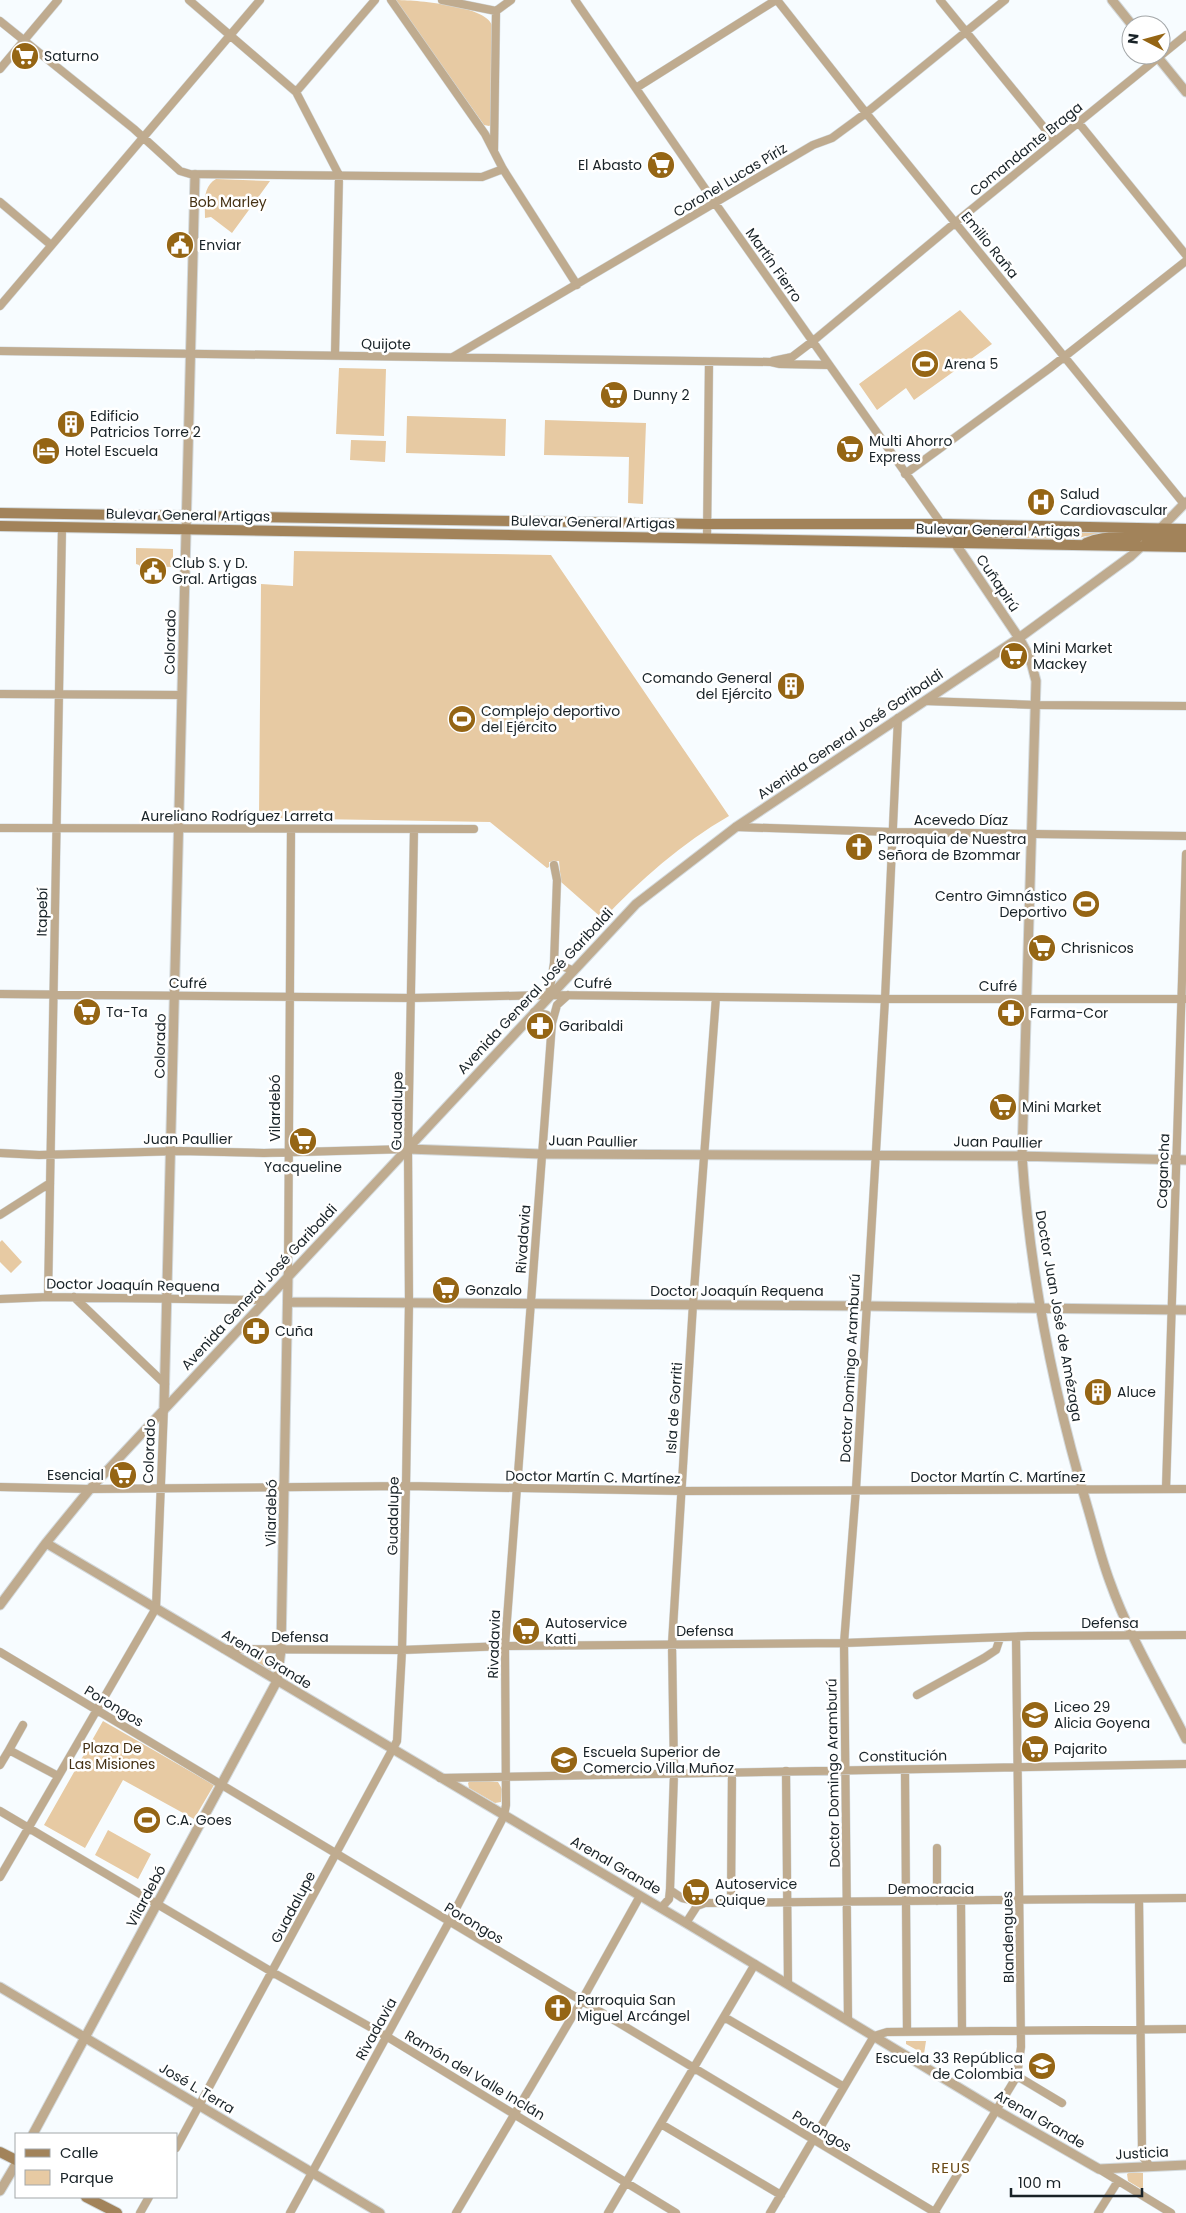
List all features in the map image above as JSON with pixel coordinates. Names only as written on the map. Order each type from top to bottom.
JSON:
[{"type":"main road","name":"Bulevar General Artigas","points":[[0,512],[707,524],[942,524],[1186,529]]},
{"type":"main road","points":[[955,543],[963,534],[1005,533],[1026,525]]},
{"type":"main road","name":"Bulevar General Artigas","points":[[0,526],[1186,547]]},
{"type":"main road","points":[[1083,545],[1096,538],[1139,538],[1160,529]]},
{"type":"main road","points":[[1141,547],[1162,537],[1186,537]]},
{"type":"main road","points":[[0,2152],[15,2161]]},
{"type":"main road","points":[[88,2198],[117,2213]]},
{"type":"street","points":[[0,69],[58,0]]},
{"type":"street","points":[[189,0],[296,92],[339,175],[335,355]]},
{"type":"street","points":[[0,306],[260,0]]},
{"type":"street","points":[[296,92],[376,0]]},
{"type":"street","points":[[391,0],[485,134],[503,169],[577,285]]},
{"type":"street","points":[[442,0],[496,11],[512,0]]},
{"type":"street","name":"Martín Fierro","points":[[575,0],[715,204],[955,543]]},
{"type":"street","points":[[636,88],[777,0]]},
{"type":"street","name":"Emilio Raña","points":[[777,0],[866,113],[1185,503]]},
{"type":"street","points":[[940,0],[1055,141]]},
{"type":"street","name":"Coronel Lucas Píriz","points":[[452,358],[813,145],[832,138],[866,113],[1005,0]]},
{"type":"street","points":[[1112,0],[1124,15]]},
{"type":"street","points":[[494,152],[496,137],[496,11]]},
{"type":"street","points":[[0,21],[143,137],[180,171],[195,175],[482,177],[503,169]]},
{"type":"street","name":"Comandante Braga","points":[[1171,46],[1186,36]]},
{"type":"street","name":"Comandante Braga","points":[[813,341],[1146,65]]},
{"type":"street","points":[[1164,65],[1186,92]]},
{"type":"street","points":[[1078,122],[1186,254]]},
{"type":"street","name":"Colorado","points":[[0,1876],[156,1608],[165,1384],[195,175]]},
{"type":"street","points":[[0,202],[51,245]]},
{"type":"street","points":[[905,474],[1064,357],[1186,261]]},
{"type":"street","name":"Quijote","points":[[771,362],[792,357],[813,341]]},
{"type":"street","name":"Quijote","points":[[0,351],[771,362],[780,364],[829,365]]},
{"type":"street","points":[[707,538],[709,362]]},
{"type":"street","name":"Avenida General José Garibaldi","points":[[0,1605],[46,1543],[90,1489],[288,1275],[408,1149],[572,970],[636,904],[736,827],[1019,638],[1131,556],[1185,503]]},
{"type":"street","points":[[1062,526],[1062,544]]},
{"type":"street","name":"Itapebí","points":[[48,1297],[62,527]]},
{"type":"street","name":"Cuñapirú","points":[[955,543],[1019,638]]},
{"type":"street","name":"Doctor Juan José de Amézaga","points":[[1019,638],[1035,671],[1033,833],[1022,1156],[1025,1198],[1041,1308],[1065,1430],[1110,1582],[1134,1636],[1186,1738]]},
{"type":"street","points":[[0,694],[182,695]]},
{"type":"street","points":[[925,701],[1036,705],[1186,706]]},
{"type":"street","name":"Doctor Domingo Aramburú","points":[[848,2019],[844,1643],[856,1489],[898,718]]},
{"type":"street","name":"Aureliano Rodríguez Larreta","points":[[0,828],[178,827],[291,830],[474,830]]},
{"type":"street","name":"Acevedo Díaz","points":[[736,827],[892,832],[1186,836]]},
{"type":"street","name":"Guadalupe","points":[[178,2144],[397,1741],[402,1650],[406,1486],[409,1302],[408,1149],[414,829]]},
{"type":"street","name":"Vilardebó","points":[[33,2133],[86,2038],[277,1681],[281,1650],[285,1488],[291,830]]},
{"type":"street","name":"Cagancha","points":[[1166,1489],[1176,1160],[1183,1042],[1186,854]]},
{"type":"street","points":[[549,995],[554,963],[557,880],[554,865]]},
{"type":"street","points":[[554,963],[572,970]]},
{"type":"street","name":"Cufré","points":[[0,994],[412,998],[568,995],[884,999],[1184,999]]},
{"type":"street","name":"Rivadavia","points":[[290,2213],[449,1922],[504,1816],[506,1778],[505,1646],[530,1303],[552,1023],[556,1005],[568,995]]},
{"type":"street","name":"Isla de Gorriti","points":[[661,1908],[669,1899],[670,1890],[674,1773],[672,1644],[693,1304],[716,997]]},
{"type":"street","points":[[534,1012],[547,1015],[552,1023]]},
{"type":"street","name":"Juan Paullier","points":[[0,1154],[50,1155],[408,1149],[542,1154],[1022,1156],[1186,1160]]},
{"type":"street","points":[[0,1215],[50,1182]]},
{"type":"street","points":[[74,1297],[165,1384]]},
{"type":"street","name":"Doctor Joaquín Requena","points":[[0,1299],[74,1297],[167,1300],[265,1300]]},
{"type":"street","name":"Doctor Joaquín Requena","points":[[288,1302],[693,1304],[1186,1310]]},
{"type":"street","name":"Doctor Martín C. Martínez","points":[[0,1487],[162,1489],[406,1486],[682,1491],[856,1489],[933,1491],[1186,1490]]},
{"type":"street","name":"Arenal Grande","points":[[46,1543],[504,1816],[686,1922],[1170,2213]]},
{"type":"street","name":"Defensa","points":[[224,1649],[402,1650],[505,1646],[844,1643],[1016,1637],[1186,1635]]},
{"type":"street","name":"Blandengues","points":[[935,2213],[1017,2076],[1022,2030],[1016,1637]]},
{"type":"street","points":[[917,1695],[996,1650],[1000,1638]]},
{"type":"street","name":"Porongos","points":[[0,1652],[935,2213]]},
{"type":"street","points":[[0,1765],[23,1725]]},
{"type":"street","points":[[9,1750],[58,1776]]},
{"type":"street","name":"Constitución","points":[[440,1778],[1186,1764]]},
{"type":"street","points":[[905,1770],[907,2032]]},
{"type":"street","points":[[786,1771],[788,1984]]},
{"type":"street","points":[[731,1902],[732,1772]]},
{"type":"street","name":"Ramón del Valle Inclán","points":[[0,1811],[272,1972],[386,2036],[676,2213]]},
{"type":"street","points":[[937,1848],[937,1901]]},
{"type":"street","name":"Democracia","points":[[670,1890],[682,1898],[705,1903],[1186,1898]]},
{"type":"street","points":[[456,2213],[582,2000],[640,1896]]},
{"type":"street","points":[[1139,1899],[1142,2150],[1143,2157],[1150,2165]]},
{"type":"street","points":[[960,1901],[962,2031]]},
{"type":"street","points":[[686,1922],[697,1906],[705,1903]]},
{"type":"street","points":[[608,2213],[755,1964]]},
{"type":"street","name":"José L. Terra","points":[[0,1987],[380,2213]]},
{"type":"street","points":[[724,2017],[844,2087]]},
{"type":"street","points":[[770,2213],[874,2036],[887,2032],[1186,2029]]},
{"type":"street","points":[[1017,2076],[1062,2103]]},
{"type":"street","points":[[661,2124],[781,2195]]},
{"type":"street","points":[[0,2191],[15,2164]]},
{"type":"street","name":"Justicia","points":[[1099,2169],[1140,2168],[1150,2165],[1186,2165]]},
{"type":"street","points":[[1098,2213],[1118,2181]]},
{"type":"street","points":[[140,2213],[148,2198]]},
{"type":"green space","points":[[395,0],[448,5],[463,8],[487,18],[492,25],[491,125],[484,125]]},
{"type":"green space","name":"Bob Marley","points":[[216,179],[270,181],[232,233],[211,217],[205,218],[206,191],[208,186]]},
{"type":"green space","name":"Arena 5","points":[[960,310],[992,344],[914,400],[906,388],[877,410],[859,384]]},
{"type":"green space","points":[[339,368],[386,369],[384,436],[336,434]]},
{"type":"green space","points":[[407,416],[506,419],[505,456],[406,453]]},
{"type":"green space","points":[[545,420],[646,423],[643,504],[628,503],[629,457],[544,455]]},
{"type":"green space","points":[[351,440],[386,441],[385,462],[350,460]]},
{"type":"green space","points":[[1035,531],[1056,532],[1058,533],[1057,539],[972,538],[1020,535]]},
{"type":"green space","points":[[1070,532],[1139,533],[1086,536],[1071,540],[1067,535]]},
{"type":"green space","points":[[136,548],[173,549],[173,567],[139,566],[136,564]]},
{"type":"green space","name":"Complejo deportivo del Ejército","points":[[294,551],[551,555],[729,816],[695,838],[662,863],[603,919],[561,882],[559,861],[549,862],[549,867],[547,868],[490,822],[259,818],[261,584],[293,586]]},
{"type":"green space","points":[[2,1240],[22,1262],[11,1273],[0,1262],[0,1242]]},
{"type":"green space","points":[[259,1658],[272,1658],[271,1671],[257,1663]]},
{"type":"green space","name":"Plaza De Las Misiones","points":[[103,1721],[214,1785],[194,1819],[123,1780],[85,1848],[44,1825]]},
{"type":"green space","points":[[472,1779],[498,1782],[502,1789],[501,1802],[495,1803],[469,1788],[468,1783]]},
{"type":"green space","points":[[108,1830],[151,1854],[138,1879],[95,1855]]},
{"type":"green space","points":[[906,2041],[926,2041],[924,2054],[906,2044]]},
{"type":"green space","points":[[1130,2172],[1143,2173],[1143,2190],[1128,2181],[1127,2174]]},
{"type":"place","name":"Saturno","points":[[25,56]]},
{"type":"place","name":"El Abasto","points":[[661,165]]},
{"type":"place","name":"Enviar","points":[[180,245]]},
{"type":"place","name":"Arena 5","points":[[925,364]]},
{"type":"place","name":"Dunny 2","points":[[614,395]]},
{"type":"place","name":"Edificio Patricios Torre 2","points":[[71,424]]},
{"type":"place","name":"Multi Ahorro Express","points":[[850,449]]},
{"type":"place","name":"Hotel Escuela","points":[[46,451]]},
{"type":"place","name":"Salud Cardiovascular","points":[[1041,502]]},
{"type":"place","name":"Club S. y D. Gral. Artigas","points":[[153,571]]},
{"type":"place","name":"Mini Market Mackey","points":[[1014,656]]},
{"type":"place","name":"Comando General del Ejército","points":[[791,686]]},
{"type":"place","name":"Complejo deportivo del Ejército","points":[[462,719]]},
{"type":"place","name":"Parroquia de Nuestra Señora de Bzommar","points":[[859,847]]},
{"type":"place","name":"Centro Gimnástico Deportivo","points":[[1086,904]]},
{"type":"place","name":"Chrisnicos","points":[[1042,948]]},
{"type":"place","name":"Ta-Ta","points":[[87,1012]]},
{"type":"place","name":"Farma-Cor","points":[[1011,1013]]},
{"type":"place","name":"Garibaldi","points":[[540,1026]]},
{"type":"place","name":"Mini Market","points":[[1003,1107]]},
{"type":"place","name":"Yacqueline","points":[[303,1141]]},
{"type":"place","name":"Gonzalo","points":[[446,1290]]},
{"type":"place","name":"Cuña","points":[[256,1331]]},
{"type":"place","name":"Aluce","points":[[1098,1392]]},
{"type":"place","name":"Esencial","points":[[123,1475]]},
{"type":"place","name":"Autoservice Katti","points":[[526,1631]]},
{"type":"place","name":"Liceo 29 Alicia Goyena","points":[[1035,1715]]},
{"type":"place","name":"Pajarito","points":[[1035,1749]]},
{"type":"place","name":"Escuela Superior de Comercio Villa Muñoz","points":[[564,1760]]},
{"type":"place","name":"C.A. Goes","points":[[147,1820]]},
{"type":"place","name":"Autoservice Quique","points":[[696,1892]]},
{"type":"place","name":"Parroquia San Miguel Arcángel","points":[[558,2008]]},
{"type":"place","name":"Escuela 33 República de Colombia","points":[[1042,2066]]},
{"type":"district","name":"REUS","points":[[951,2168]]}]
